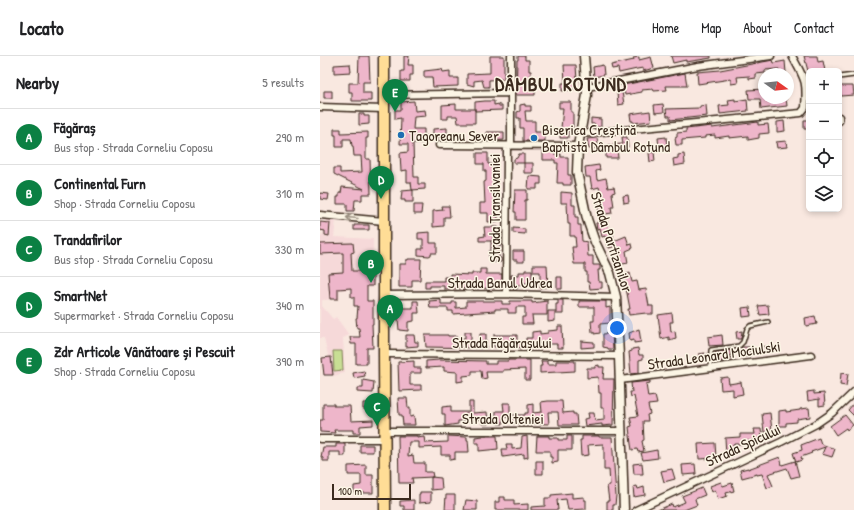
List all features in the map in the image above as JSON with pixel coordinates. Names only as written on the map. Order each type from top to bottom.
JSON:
[{"type":"main road","points":[[384,56],[385,510]]},
{"type":"street","name":"Strada Transilvaniei","points":[[506,294],[511,56]]},
{"type":"street","name":"Strada Partizanilor","points":[[584,56],[587,87],[578,146],[577,172],[587,219],[595,242],[610,273],[616,297],[624,510]]},
{"type":"street","points":[[587,87],[698,66],[771,56]]},
{"type":"street","points":[[792,56],[806,81]]},
{"type":"street","points":[[580,134],[801,113],[804,111],[806,90]]},
{"type":"street","points":[[383,95],[510,93]]},
{"type":"street","points":[[320,108],[383,109]]},
{"type":"street","points":[[439,145],[578,146]]},
{"type":"street","points":[[320,215],[384,221]]},
{"type":"street","name":"Strada Banul Udrea","points":[[384,295],[506,294],[616,297]]},
{"type":"street","name":"Strada Făgărașului","points":[[384,354],[619,356]]},
{"type":"street","name":"Strada Leonard Mociulski","points":[[620,380],[811,355]]},
{"type":"street","name":"Strada Spicului","points":[[636,510],[816,424],[854,392]]},
{"type":"street","name":"Strada Olteniei","points":[[320,439],[385,435],[622,431]]},
{"type":"lane","points":[[842,77],[854,75]]},
{"type":"lane","points":[[710,368],[711,350],[740,346],[750,326],[768,322]]},
{"type":"shaded area","points":[[325,220],[336,220],[334,237],[373,239],[373,288],[340,290],[340,299],[322,300],[322,306],[333,319],[336,317],[349,335],[343,338],[345,373],[333,376],[324,338],[320,338],[320,237],[323,234]]},
{"type":"green space","points":[[333,351],[342,351],[343,370],[334,371]]},
{"type":"building","points":[[359,56],[369,56],[370,82],[363,82],[363,93],[371,93],[371,101],[352,101],[352,92],[349,92],[349,83],[358,83]]},
{"type":"building","points":[[404,56],[409,56],[408,65],[413,65],[413,75],[410,75],[410,81],[401,81],[401,71],[404,71]]},
{"type":"building","points":[[490,56],[504,56],[504,79],[489,80],[489,87],[484,87],[482,80],[474,81],[474,86],[467,84],[467,74],[490,73]]},
{"type":"building","points":[[518,56],[525,56],[525,60],[529,60],[529,71],[531,71],[530,90],[535,90],[535,95],[516,95]]},
{"type":"building","points":[[671,56],[711,56],[711,58],[686,62],[686,60],[673,63]]},
{"type":"building","points":[[804,56],[817,56],[818,62],[823,61],[824,68],[807,68]]},
{"type":"building","points":[[639,57],[639,60],[651,57],[654,68],[643,71],[643,68],[619,73],[618,68],[612,69],[611,65],[634,60],[633,58]]},
{"type":"building","points":[[773,60],[774,63],[785,61],[786,68],[758,68],[756,78],[749,79],[749,76],[737,77],[738,83],[731,84],[731,79],[698,84],[697,72],[720,70]]},
{"type":"building","points":[[350,64],[351,72],[334,73],[334,65]]},
{"type":"building","points":[[564,65],[576,65],[577,81],[575,89],[562,91],[562,83],[565,83]]},
{"type":"building","points":[[603,65],[604,75],[594,77],[593,67]]},
{"type":"building","points":[[442,69],[443,72],[450,71],[450,78],[458,78],[458,86],[433,87],[432,77],[424,77],[424,71]]},
{"type":"building","points":[[685,73],[687,86],[666,86],[667,90],[642,90],[642,92],[625,95],[623,85]]},
{"type":"building","points":[[842,86],[853,86],[854,95],[842,96]]},
{"type":"building","points":[[758,89],[758,99],[749,99],[748,90]]},
{"type":"building","points":[[324,91],[332,91],[332,98],[324,98]]},
{"type":"building","points":[[617,92],[622,92],[624,104],[618,105]]},
{"type":"building","points":[[735,99],[735,101],[747,99],[748,111],[720,114],[719,106],[729,105],[728,100]]},
{"type":"building","points":[[414,101],[415,111],[425,110],[426,116],[414,117],[413,129],[424,129],[424,136],[433,135],[433,129],[447,128],[447,137],[438,137],[438,140],[426,141],[426,143],[413,143],[414,177],[418,177],[418,184],[425,184],[425,189],[412,190],[411,182],[407,182],[407,170],[401,171],[400,153],[408,152],[408,144],[400,144],[401,118],[395,119],[395,110],[401,110],[401,102]]},
{"type":"building","points":[[494,101],[494,105],[499,104],[499,106],[502,106],[502,110],[475,111],[475,102]]},
{"type":"building","points":[[559,102],[571,102],[571,112],[573,112],[573,128],[568,130],[568,138],[560,138],[563,108],[559,108]]},
{"type":"building","points":[[456,104],[456,109],[475,109],[475,123],[458,123],[457,116],[448,116],[448,119],[442,119],[442,105]]},
{"type":"building","points":[[525,104],[525,106],[531,106],[531,111],[525,111],[526,121],[535,121],[535,132],[545,132],[545,141],[523,141],[523,128],[520,128],[520,118],[517,118],[517,112],[520,111],[520,105]]},
{"type":"building","points":[[663,104],[664,112],[655,113],[654,105]]},
{"type":"building","points":[[760,104],[787,104],[787,106],[761,109]]},
{"type":"building","points":[[706,105],[707,116],[670,120],[670,116],[667,116],[666,109],[700,108],[700,106]]},
{"type":"building","points":[[650,111],[651,121],[633,123],[633,121],[631,121],[630,114]]},
{"type":"building","points":[[359,114],[369,116],[369,124],[359,125]]},
{"type":"building","points":[[591,118],[601,119],[601,127],[596,127],[594,124],[591,124]]},
{"type":"building","points":[[804,120],[806,120],[806,129],[804,129]]},
{"type":"building","points":[[784,121],[785,131],[777,132],[777,122]]},
{"type":"building","points":[[758,122],[758,125],[768,124],[769,133],[759,134],[759,138],[748,140],[748,136],[729,138],[729,136],[715,138],[715,135],[705,136],[705,138],[682,140],[682,145],[676,145],[675,138],[677,137],[677,133],[686,132],[686,129],[712,126],[712,128]]},
{"type":"building","points":[[334,129],[341,129],[341,133],[368,132],[368,138],[366,138],[366,159],[370,159],[371,194],[362,194],[362,200],[355,200],[354,211],[347,211],[347,204],[337,204],[337,197],[339,197],[339,193],[341,193],[342,187],[364,189],[334,174],[334,168],[340,168],[340,173],[362,172],[361,156],[354,156],[351,139],[343,139],[343,147],[336,147],[336,135],[334,135]]},
{"type":"building","points":[[487,132],[504,132],[504,140],[487,141]]},
{"type":"building","points":[[622,137],[627,137],[628,147],[617,149],[618,158],[606,158],[606,152],[608,152],[607,145],[623,144]]},
{"type":"building","points":[[666,137],[667,146],[659,147],[658,138]]},
{"type":"building","points":[[597,138],[598,145],[595,145],[595,148],[589,149],[587,139]]},
{"type":"building","points":[[786,141],[787,147],[777,148],[776,142]]},
{"type":"building","points":[[543,151],[554,151],[554,154],[561,154],[561,157],[568,157],[568,175],[571,175],[571,185],[557,183],[558,163],[555,163],[555,160],[543,160]]},
{"type":"building","points":[[654,152],[655,161],[650,162],[649,153]]},
{"type":"building","points":[[477,153],[488,153],[488,164],[493,164],[493,177],[497,177],[495,216],[498,216],[498,221],[488,222],[488,213],[480,213],[480,203],[485,203],[484,182],[486,181],[486,171],[484,171],[484,164],[477,164]]},
{"type":"building","points":[[519,154],[524,154],[524,163],[514,163],[514,159],[517,158]]},
{"type":"building","points":[[684,154],[685,164],[674,166],[673,159],[678,158],[678,155]]},
{"type":"building","points":[[524,163],[533,163],[533,173],[524,173]]},
{"type":"building","points":[[599,165],[600,170],[596,171],[597,180],[606,178],[608,188],[614,187],[615,192],[612,193],[614,207],[611,207],[612,213],[599,215],[598,202],[602,202],[599,187],[592,189],[590,177],[586,177],[585,167]]},
{"type":"building","points":[[529,176],[541,177],[541,184],[537,184],[537,189],[528,189]]},
{"type":"building","points":[[413,190],[413,202],[405,202],[405,200],[401,200],[402,191]]},
{"type":"building","points":[[515,190],[527,190],[527,200],[525,200],[525,220],[516,220],[516,212],[514,212]]},
{"type":"building","points":[[561,192],[572,193],[572,205],[575,205],[575,217],[578,217],[578,225],[581,225],[582,241],[587,242],[588,256],[593,256],[593,265],[600,265],[600,270],[598,270],[599,282],[602,282],[602,288],[590,289],[589,282],[587,282],[587,272],[585,272],[585,264],[574,264],[572,247],[576,247],[575,236],[570,236],[567,203],[561,203]]},
{"type":"building","points":[[320,193],[329,194],[328,200],[320,199]]},
{"type":"building","points":[[628,195],[629,202],[624,203],[623,196]]},
{"type":"building","points":[[414,205],[422,205],[421,214],[414,214]]},
{"type":"building","points":[[442,206],[449,206],[450,217],[444,217],[444,226],[433,227],[433,211],[443,210]]},
{"type":"building","points":[[607,221],[609,229],[612,228],[614,241],[626,236],[629,245],[632,244],[633,248],[626,251],[628,263],[618,265],[617,256],[620,256],[617,246],[609,248],[605,236],[602,237],[600,228],[597,229],[596,223]]},
{"type":"building","points":[[320,222],[330,223],[329,236],[325,235],[325,231],[320,230]]},
{"type":"building","points":[[354,225],[369,225],[369,230],[354,230]]},
{"type":"building","points":[[484,227],[498,227],[498,232],[493,232],[493,241],[479,241],[479,237],[485,236]]},
{"type":"building","points":[[513,228],[525,229],[525,234],[513,233]]},
{"type":"building","points":[[430,232],[430,243],[437,243],[437,253],[431,253],[429,256],[418,255],[418,249],[423,249],[423,239],[418,239],[418,233]]},
{"type":"building","points":[[491,241],[501,241],[501,246],[499,246],[499,258],[501,258],[501,262],[491,262],[489,251],[491,251]]},
{"type":"building","points":[[353,243],[354,252],[351,253],[352,271],[373,271],[373,286],[367,286],[367,301],[373,301],[373,348],[367,348],[367,364],[356,364],[356,344],[351,344],[350,337],[360,337],[356,318],[358,306],[354,306],[354,297],[351,297],[351,288],[338,289],[338,299],[330,299],[328,273],[343,272],[343,253],[320,254],[320,244]]},
{"type":"building","points":[[513,251],[524,251],[524,262],[517,262],[517,260],[513,260]]},
{"type":"building","points":[[421,259],[420,280],[412,280],[412,287],[399,287],[399,264],[406,264],[406,260]]},
{"type":"building","points":[[533,265],[547,265],[548,287],[540,288],[540,272],[533,272]]},
{"type":"building","points":[[480,269],[486,269],[486,274],[502,274],[502,288],[444,289],[444,286],[430,286],[430,288],[425,288],[425,281],[444,281],[444,277],[450,277],[450,274],[472,275],[472,273],[480,273]]},
{"type":"building","points":[[525,270],[532,270],[532,283],[524,283],[524,285],[517,286],[517,289],[512,289],[511,275],[519,275],[519,272],[525,272]]},
{"type":"building","points":[[630,273],[632,282],[637,281],[639,290],[646,289],[649,306],[653,306],[653,314],[646,313],[629,315],[628,309],[630,309],[626,288],[621,276]]},
{"type":"building","points":[[557,277],[562,277],[562,289],[557,289]]},
{"type":"building","points":[[441,300],[441,304],[452,304],[452,302],[456,302],[456,308],[466,307],[466,301],[502,301],[502,304],[510,304],[510,301],[532,301],[532,303],[547,301],[547,315],[532,315],[533,324],[522,324],[522,317],[525,317],[525,307],[516,307],[516,313],[508,313],[508,309],[495,309],[495,311],[453,314],[453,311],[448,311],[448,308],[430,308],[429,301]]},
{"type":"building","points":[[558,300],[563,300],[563,314],[556,314],[556,304],[558,304]]},
{"type":"building","points":[[413,301],[418,301],[419,313],[414,313],[414,321],[408,322],[408,331],[399,330],[397,308],[413,308]]},
{"type":"building","points":[[579,301],[606,301],[606,308],[610,307],[610,323],[600,324],[600,333],[594,334],[594,332],[592,332],[591,321],[594,321],[594,307],[579,307]]},
{"type":"building","points":[[768,305],[769,314],[760,315],[758,306]]},
{"type":"building","points":[[750,307],[751,316],[743,317],[742,308]]},
{"type":"building","points":[[548,311],[555,311],[555,321],[548,322]]},
{"type":"building","points":[[672,313],[673,322],[670,322],[671,332],[675,331],[676,338],[669,340],[669,337],[661,339],[658,315]]},
{"type":"building","points":[[815,316],[817,324],[806,326],[805,318]]},
{"type":"building","points":[[558,326],[562,326],[563,348],[557,348],[557,344],[547,344],[547,347],[542,347],[542,343],[532,344],[532,348],[494,347],[494,335],[517,335],[517,342],[526,342],[526,338],[532,338],[532,332],[540,331],[540,334],[548,333],[548,331],[558,330]]},
{"type":"building","points":[[639,329],[641,342],[634,343],[634,340],[630,341],[629,333]]},
{"type":"building","points":[[742,331],[741,339],[737,339],[736,332]]},
{"type":"building","points":[[465,332],[471,332],[471,343],[480,342],[480,334],[486,334],[486,348],[426,347],[425,335],[456,336],[456,339],[465,338]]},
{"type":"building","points":[[612,333],[613,349],[603,347],[603,334]]},
{"type":"building","points":[[406,335],[414,335],[415,342],[418,342],[418,346],[406,347]]},
{"type":"building","points":[[722,335],[723,345],[709,346],[708,337]]},
{"type":"building","points":[[581,341],[594,342],[594,347],[581,348]]},
{"type":"building","points":[[766,346],[767,351],[759,353],[757,348]]},
{"type":"building","points":[[742,347],[749,347],[750,356],[742,357]]},
{"type":"building","points":[[638,348],[639,355],[643,355],[643,359],[639,360],[639,373],[631,374],[629,352],[632,351],[632,349]]},
{"type":"building","points":[[730,350],[731,360],[716,362],[715,353]]},
{"type":"building","points":[[705,353],[706,360],[699,361],[699,354]]},
{"type":"building","points":[[331,357],[333,375],[324,375],[322,358]]},
{"type":"building","points":[[530,360],[530,380],[525,380],[525,369],[503,370],[503,372],[486,372],[487,378],[482,379],[481,371],[472,371],[472,375],[463,376],[463,381],[457,382],[457,372],[444,371],[444,367],[426,368],[426,361],[486,361],[486,364],[496,364],[496,361]]},
{"type":"building","points":[[414,361],[414,368],[421,368],[421,373],[410,373],[410,385],[421,385],[421,390],[399,391],[398,362]]},
{"type":"building","points":[[541,361],[547,361],[547,364],[556,364],[556,361],[575,361],[575,371],[540,373],[540,366],[542,366]]},
{"type":"building","points":[[599,365],[599,367],[604,367],[603,379],[614,379],[613,425],[602,426],[602,424],[585,426],[584,419],[589,418],[588,413],[594,413],[595,421],[604,420],[604,408],[601,408],[601,393],[599,393],[598,377],[587,378],[587,368],[595,368],[595,366]]},
{"type":"building","points":[[364,371],[365,376],[354,378],[353,373]]},
{"type":"building","points":[[841,373],[848,374],[846,386],[840,385]]},
{"type":"building","points":[[728,377],[729,384],[741,382],[743,394],[733,396],[733,389],[721,390],[720,378]]},
{"type":"building","points":[[363,380],[374,382],[373,393],[357,392],[357,388],[363,388]]},
{"type":"building","points":[[650,381],[650,383],[646,384],[648,397],[655,396],[657,404],[648,405],[650,414],[647,415],[648,421],[643,421],[644,440],[642,441],[644,451],[638,452],[637,449],[632,450],[629,427],[632,426],[630,417],[638,416],[634,396],[631,397],[631,383]]},
{"type":"building","points":[[814,391],[814,394],[824,393],[825,405],[819,406],[819,399],[808,401],[807,392]]},
{"type":"building","points":[[398,398],[407,398],[408,408],[410,408],[410,417],[414,416],[415,425],[403,425],[402,415],[399,415]]},
{"type":"building","points":[[562,401],[563,413],[573,412],[573,414],[576,414],[577,425],[559,425],[558,412],[548,412],[549,424],[512,423],[512,415],[525,415],[525,413],[528,413],[528,405],[533,404],[533,413],[542,412],[541,402]]},
{"type":"building","points":[[469,402],[473,402],[473,413],[487,412],[488,424],[482,424],[482,419],[473,421],[458,421],[458,424],[445,426],[445,414],[442,414],[442,407],[451,406],[451,412],[469,412]]},
{"type":"building","points":[[363,403],[373,403],[373,409],[363,409]]},
{"type":"building","points":[[503,403],[510,403],[510,417],[503,417],[503,424],[498,424],[496,422],[496,411],[504,411]]},
{"type":"building","points":[[854,403],[854,416],[848,410]]},
{"type":"building","points":[[323,404],[350,406],[351,421],[373,420],[373,425],[360,426],[360,433],[353,433],[353,430],[334,430],[335,433],[320,432],[320,420],[323,420]]},
{"type":"building","points":[[809,408],[810,417],[797,419],[797,422],[786,423],[786,426],[779,426],[779,411],[786,410],[786,412]]},
{"type":"building","points":[[770,413],[772,431],[764,432],[762,414]]},
{"type":"building","points":[[845,415],[853,425],[847,430],[846,428],[836,435],[830,426]]},
{"type":"building","points":[[754,429],[761,429],[762,439],[748,441],[748,444],[733,444],[734,455],[726,455],[725,438],[740,437],[740,434],[755,434]]},
{"type":"building","points":[[398,436],[417,436],[417,438],[424,437],[425,443],[448,442],[448,436],[467,437],[469,452],[455,452],[455,459],[450,460],[450,455],[441,455],[441,447],[419,448],[419,442],[409,442],[408,456],[413,455],[414,463],[425,463],[425,472],[432,472],[433,477],[412,478],[413,483],[399,483]]},
{"type":"building","points":[[497,436],[498,449],[479,451],[479,443],[475,443],[475,437]]},
{"type":"building","points":[[527,436],[528,457],[524,458],[524,454],[503,457],[502,449],[507,449],[506,444],[512,444],[512,449],[521,448],[522,437]]},
{"type":"building","points":[[537,436],[549,436],[549,438],[558,438],[558,440],[567,440],[567,436],[572,436],[572,450],[558,450],[558,462],[552,463],[550,451],[536,451]]},
{"type":"building","points":[[582,436],[612,437],[616,496],[613,510],[607,510],[607,501],[609,501],[607,486],[610,485],[609,470],[604,470],[604,446],[603,444],[588,445],[589,455],[581,456],[580,440],[582,440]]},
{"type":"building","points":[[819,438],[821,444],[835,449],[832,457],[822,454],[825,447],[801,457],[802,460],[796,462],[793,453],[802,450],[801,445]]},
{"type":"building","points":[[715,443],[716,458],[699,459],[698,444]]},
{"type":"building","points":[[336,444],[345,444],[345,456],[340,456],[340,452],[329,452],[329,461],[323,461],[323,458],[321,457],[323,447],[336,447]]},
{"type":"building","points":[[360,445],[373,445],[373,452],[360,452]]},
{"type":"building","points":[[657,450],[658,458],[643,460],[641,453]]},
{"type":"building","points":[[780,457],[782,465],[795,461],[799,476],[791,478],[787,468],[768,474],[773,486],[767,488],[762,474],[742,478],[740,470],[748,469]]},
{"type":"building","points":[[536,461],[543,461],[543,474],[536,474]]},
{"type":"building","points":[[642,463],[643,474],[634,474],[633,464]]},
{"type":"building","points":[[695,464],[696,474],[683,475],[682,465]]},
{"type":"building","points":[[366,465],[366,475],[373,475],[373,493],[354,493],[354,486],[361,485],[361,475],[348,475],[348,466]]},
{"type":"building","points":[[672,469],[675,479],[664,482],[661,471]]},
{"type":"building","points":[[431,477],[441,478],[442,489],[431,490]]},
{"type":"building","points":[[721,482],[723,486],[732,483],[734,491],[726,493],[727,496],[718,499],[715,490],[712,492],[710,486]]},
{"type":"building","points":[[637,486],[638,489],[644,487],[645,495],[634,497],[633,487]]},
{"type":"building","points":[[702,488],[705,495],[695,499],[697,505],[684,510],[658,510],[672,504],[673,507],[685,502],[682,496]]},
{"type":"building","points":[[420,492],[431,492],[431,502],[419,503]]},
{"type":"building","points":[[572,493],[572,498],[584,497],[584,500],[586,500],[586,509],[568,510],[566,499],[557,500],[558,510],[531,510],[531,507],[545,506],[545,498],[551,498],[551,495]]},
{"type":"building","points":[[446,495],[455,495],[455,510],[445,510]]},
{"type":"building","points":[[499,497],[505,497],[505,500],[514,500],[514,505],[528,504],[528,510],[495,510],[495,502],[499,502]]},
{"type":"building","points":[[414,500],[414,510],[404,510],[404,506],[400,506],[400,501]]},
{"type":"building","points":[[466,500],[477,501],[477,510],[464,510]]},
{"type":"place","name":"Zdr Articole Vânătoare și Pescuit","points":[[395,112]]},
{"type":"place","name":"Tagoreanu Sever","points":[[401,135]]},
{"type":"place","name":"Biserica Creștină Baptistă Dâmbul Rotund","points":[[534,138]]},
{"type":"place","name":"SmartNet","points":[[381,199]]},
{"type":"place","name":"Continental Furn","points":[[371,283]]},
{"type":"place","name":"Făgăraș","points":[[390,328]]},
{"type":"place","name":"Trandafirilor","points":[[377,426]]},
{"type":"district","name":"DÂMBUL ROTUND","points":[[561,84]]}]
